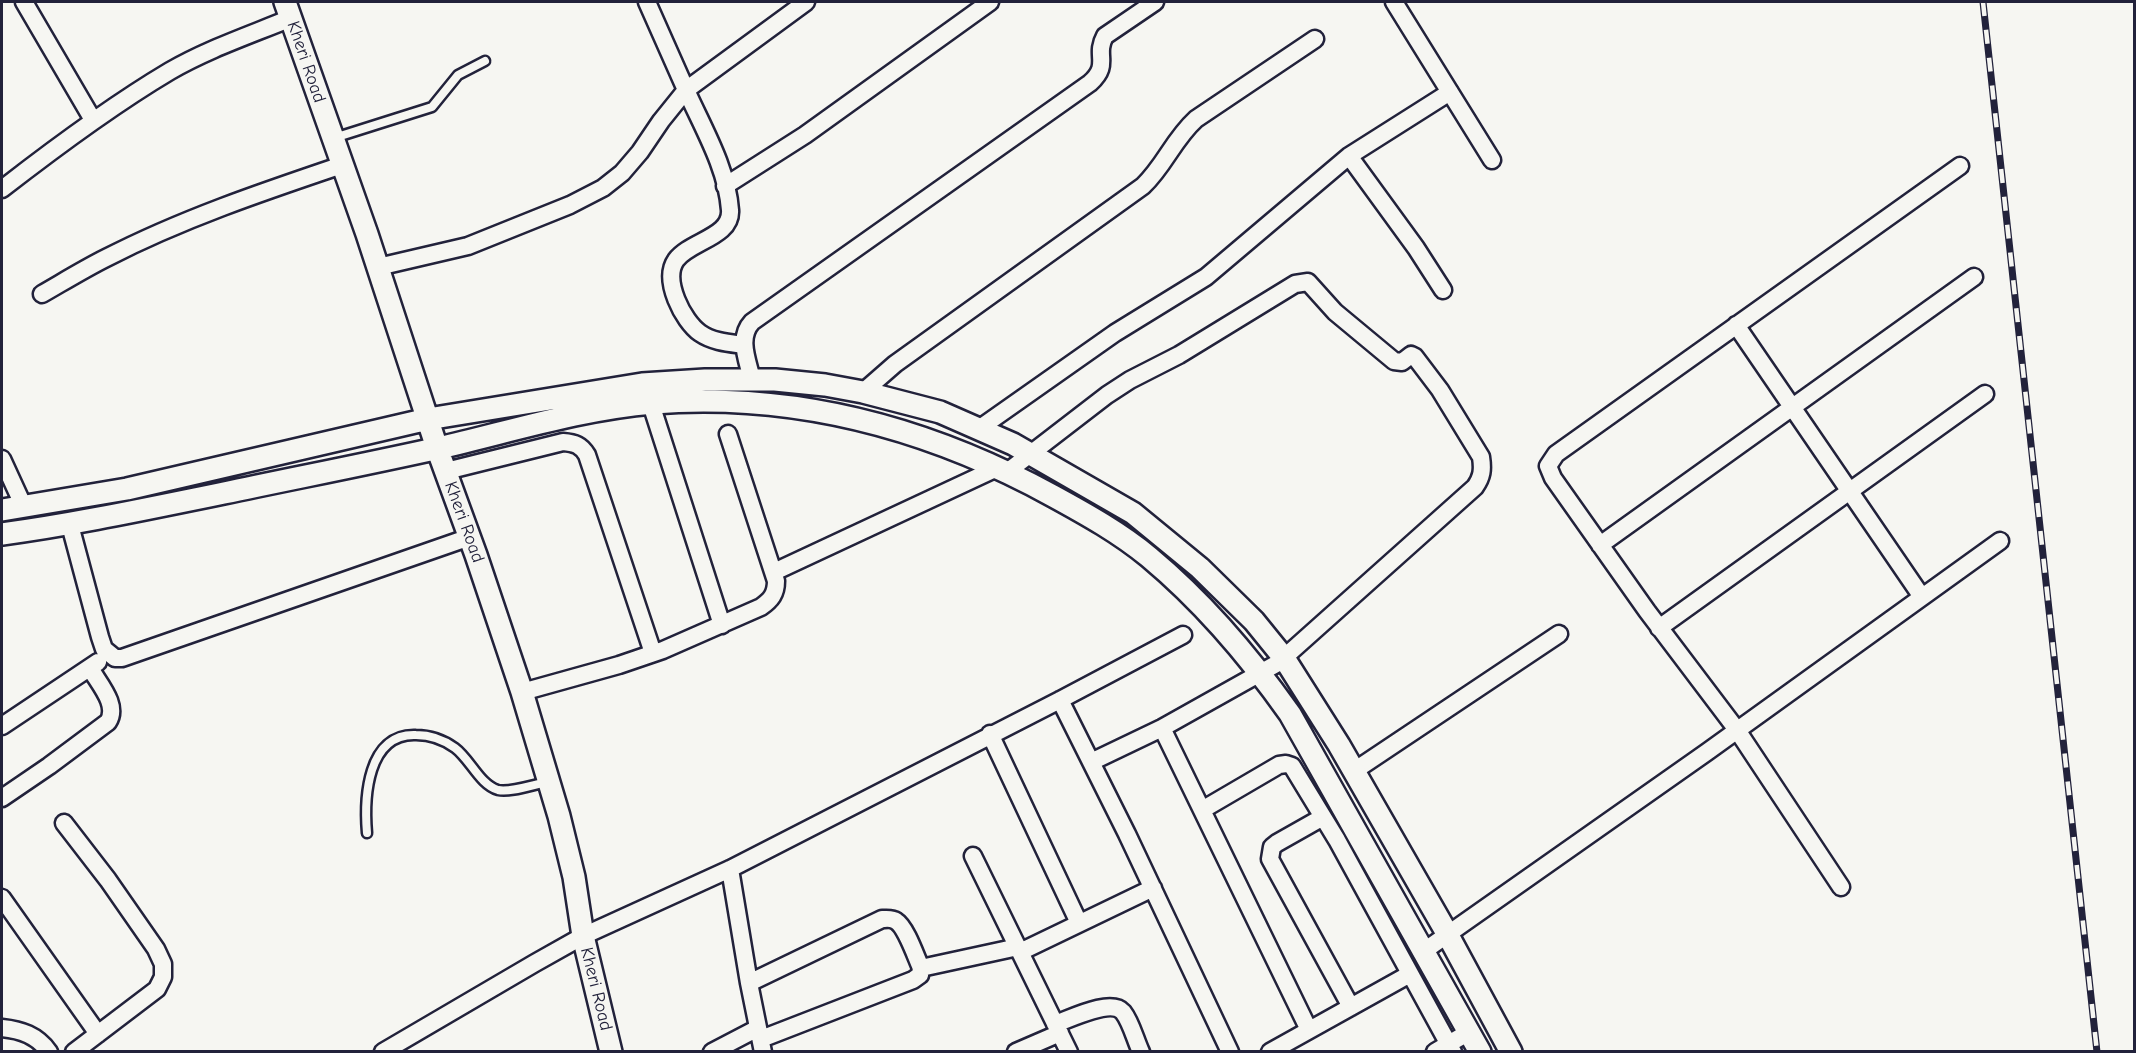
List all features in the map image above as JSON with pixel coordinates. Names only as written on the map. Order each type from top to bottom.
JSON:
[{"type":"street","points":[[24,2],[93,120]]},
{"type":"street","points":[[647,2],[710,142],[725,186],[730,210],[729,221],[724,229],[682,252],[674,263],[671,277],[679,306],[688,322],[701,334],[716,341],[744,345]]},
{"type":"street","points":[[378,267],[468,246],[570,205],[603,188],[622,173],[640,152],[686,90],[786,10],[806,2]]},
{"type":"street","points":[[725,186],[805,135],[990,2]]},
{"type":"street","points":[[752,380],[744,345],[744,333],[752,322],[1090,82],[1102,68],[1101,43],[1105,36],[1155,2]]},
{"type":"street","points":[[1394,2],[1492,160]]},
{"type":"street","points":[[2,189],[93,120],[171,70],[213,50],[287,7]]},
{"type":"street","name":"Kheri Road","points":[[287,7],[378,267],[522,693],[574,877],[583,936],[611,1052]]},
{"type":"street","points":[[863,392],[895,364],[1143,186],[1164,161],[1181,133],[1196,119],[1314,39]]},
{"type":"street","points":[[980,428],[1115,333],[1206,277],[1349,156],[1450,92]]},
{"type":"street","points":[[1349,156],[1416,248],[1443,290]]},
{"type":"street","points":[[42,294],[104,259],[194,218],[246,197],[342,165]]},
{"type":"street","points":[[1841,887],[1737,730],[1659,628],[1553,478],[1548,466],[1556,454],[1960,166]]},
{"type":"street","points":[[1600,545],[1974,277]]},
{"type":"street","points":[[774,572],[1015,464],[1123,385],[1179,355],[1295,284],[1308,282],[1335,312],[1394,361],[1402,362],[1411,355],[1415,357],[1440,390],[1481,457],[1483,468],[1481,479],[1466,495],[1273,666],[1162,728],[1091,762]]},
{"type":"street","points":[[1736,326],[1922,597]]},
{"type":"street","points":[[2,534],[70,525],[642,384],[752,380],[825,385],[863,392],[940,412],[980,428],[1015,464],[1146,554],[1200,605],[1273,666],[1354,771],[1436,944],[1469,1032],[1480,1052]]},
{"type":"street","points":[[1659,628],[1985,394]]},
{"type":"street","points":[[2,510],[433,434],[555,420],[651,404],[730,402],[814,410],[858,418],[1015,464],[1133,513],[1164,536],[1228,593],[1254,621],[1300,732],[1436,944],[1511,1052]]},
{"type":"street","points":[[651,404],[722,625]]},
{"type":"street","points":[[522,693],[653,653],[722,625],[770,601],[776,592],[774,572],[728,434]]},
{"type":"street","points":[[446,471],[563,442],[574,443],[582,447],[587,454],[653,653]]},
{"type":"street","points":[[2,459],[24,507]]},
{"type":"street","points":[[70,525],[97,628],[105,649],[115,658],[122,658],[470,537]]},
{"type":"street","points":[[1436,944],[2000,541]]},
{"type":"street","points":[[1354,771],[1559,634]]},
{"type":"street","points":[[383,1052],[524,968],[583,936],[730,869],[1183,635]]},
{"type":"street","points":[[2,726],[109,655]]},
{"type":"street","points":[[2,798],[108,722],[112,715],[112,706],[90,668]]},
{"type":"street","points":[[1060,700],[1153,888],[1224,1049]]},
{"type":"street","points":[[1162,728],[1309,1030]]},
{"type":"street","points":[[990,734],[1079,923]]},
{"type":"street","points":[[1202,810],[1280,765],[1286,764],[1296,770],[1410,974],[1446,1049],[1469,1032]]},
{"type":"street","points":[[1323,817],[1277,843],[1270,853],[1270,859],[1351,1007]]},
{"type":"street","points":[[64,823],[156,949],[163,964],[163,977],[157,989],[74,1052]]},
{"type":"street","points":[[973,856],[1070,1052]]},
{"type":"street","points":[[730,869],[760,1040]]},
{"type":"street","points":[[921,968],[1019,949],[1153,888]]},
{"type":"street","points":[[2,898],[98,1034]]},
{"type":"street","points":[[712,1052],[760,1040],[913,980],[920,975],[921,968],[902,926],[890,918],[882,919],[749,984]]},
{"type":"street","points":[[1270,1052],[1410,974]]},
{"type":"street","points":[[1017,1052],[1058,1028],[1106,1006],[1118,1008],[1124,1013],[1141,1052]]},
{"type":"street","points":[[2,1028],[17,1029],[36,1037],[49,1052]]},
{"type":"lane","points":[[333,138],[432,107],[458,75],[485,61]]},
{"type":"lane","points":[[367,833],[366,803],[373,767],[386,746],[402,736],[425,735],[446,742],[457,750],[489,785],[497,790],[548,782]]},
{"type":"railway","points":[[1983,2],[2097,1052]]}]
